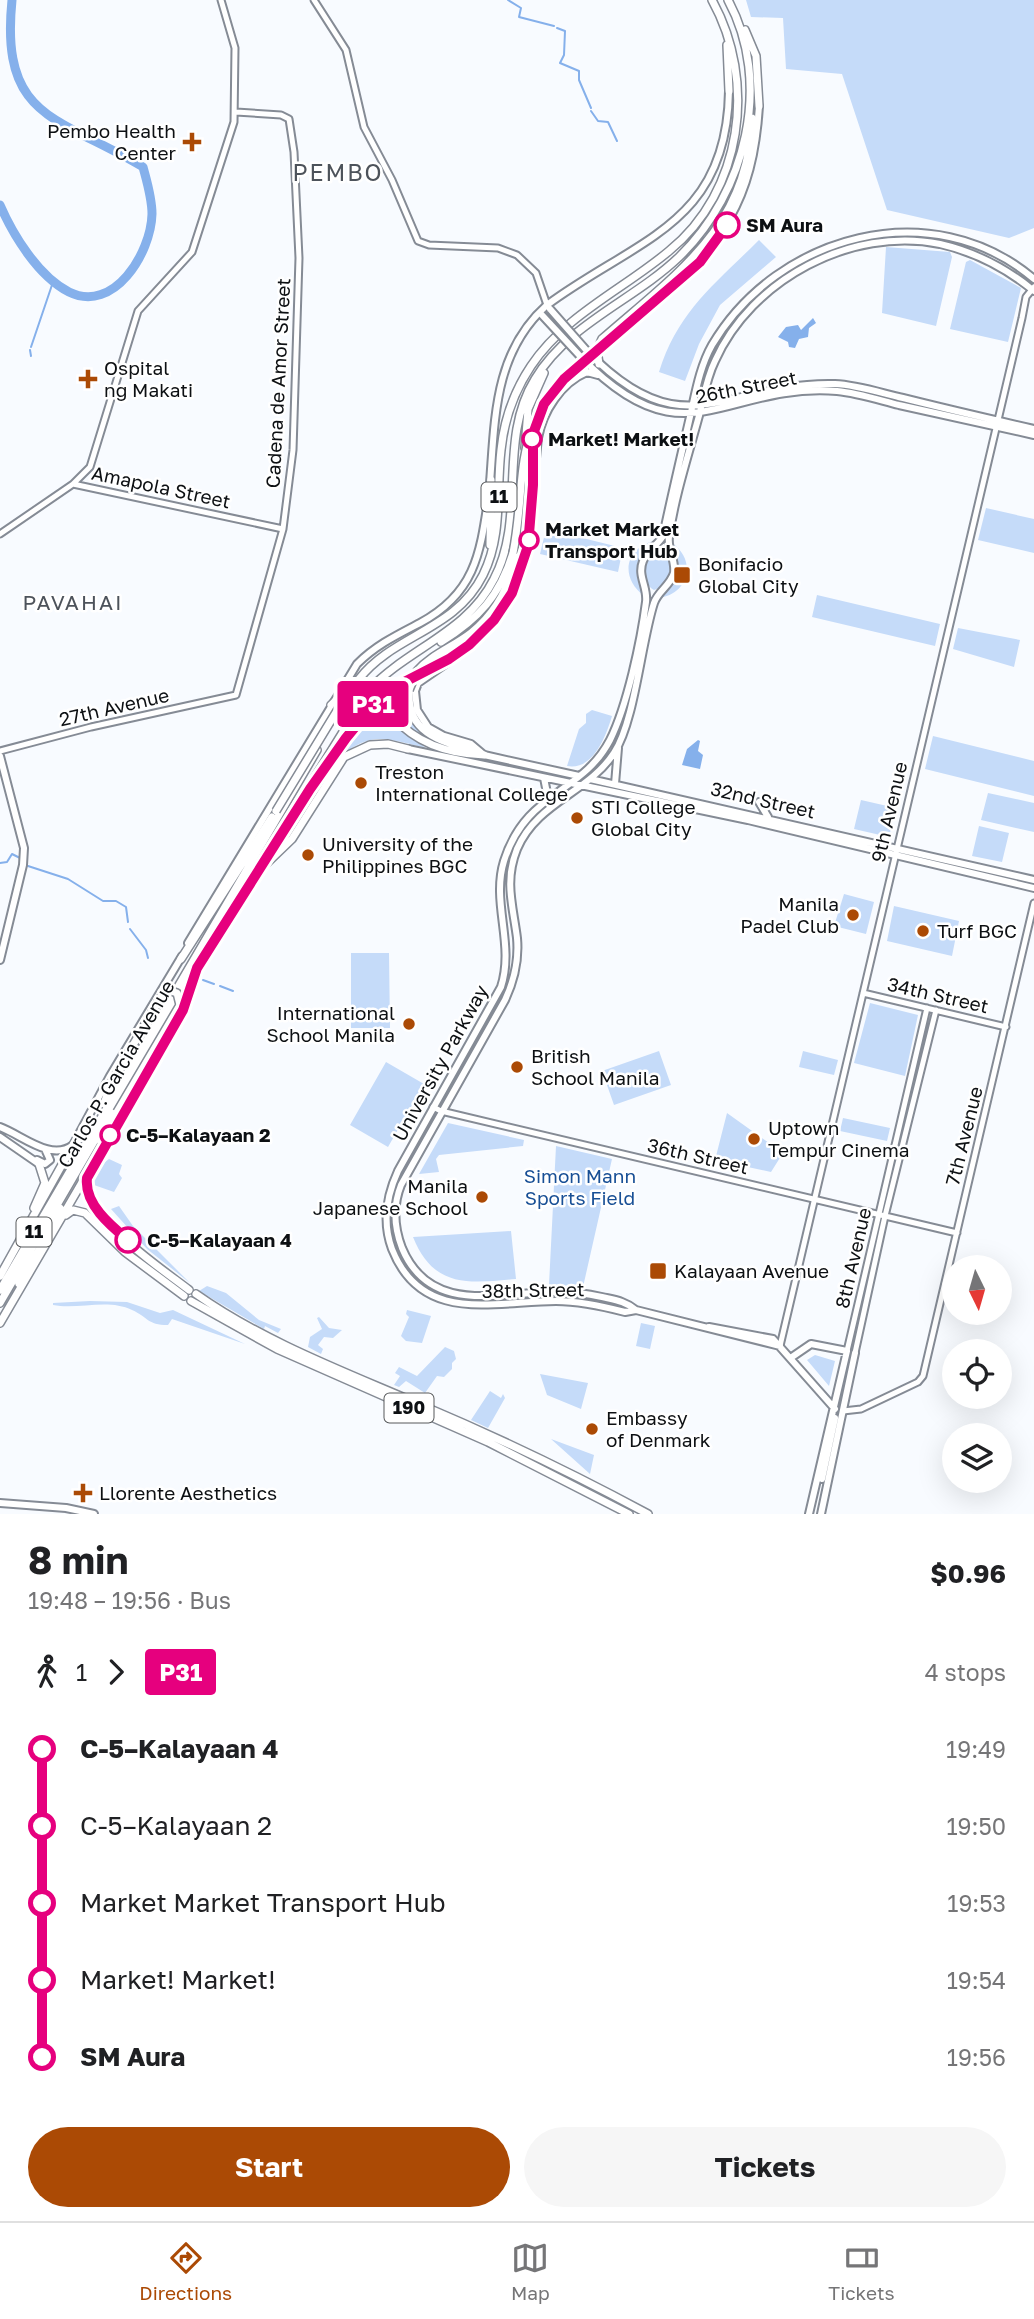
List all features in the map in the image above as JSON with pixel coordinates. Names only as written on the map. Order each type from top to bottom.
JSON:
[{"type":"main road","name":"Carlos P. Garcia Avenue","points":[[0,1303],[360,678],[386,655],[452,615],[472,594],[485,572],[497,531],[501,450],[506,421],[520,384],[533,363],[568,323],[672,249],[703,215],[718,188],[735,138],[738,102],[736,69],[726,27],[712,0]]},
{"type":"main road","name":"Carlos P. Garcia Avenue","points":[[0,1290],[194,966],[259,870],[369,690],[412,655],[464,619],[480,602],[496,577],[507,541],[518,424],[535,378],[580,327],[621,302],[678,257],[708,222],[736,169],[744,140],[752,89],[747,49],[739,21],[728,0]]},
{"type":"main road","points":[[651,306],[700,262],[727,225],[752,161],[759,106],[756,56],[739,21]]},
{"type":"main road","points":[[726,27],[729,91]]},
{"type":"main road","points":[[599,364],[597,353],[602,339],[689,264],[726,214],[748,156],[752,89]]},
{"type":"main road","name":"Carlos P. Garcia Avenue","points":[[73,1145],[223,881],[331,705],[366,656],[381,643],[442,609],[465,584],[481,552],[491,480],[495,403],[515,344],[548,307],[650,242],[691,205],[715,167],[723,144],[729,91]]},
{"type":"main road","points":[[662,591],[650,591],[644,586],[642,566],[652,548],[663,536],[691,410],[705,361],[732,317],[777,273],[825,247],[854,238],[893,232],[940,235],[993,252],[1034,279]]},
{"type":"main road","points":[[615,784],[619,744],[654,601],[674,572],[668,538],[700,410],[720,350],[747,312],[773,287],[796,272],[831,256],[889,243],[938,244],[989,261],[1033,289]]},
{"type":"main road","name":"26th Street","points":[[548,307],[599,364],[620,382],[640,394],[691,410]]},
{"type":"main road","name":"26th Street","points":[[541,313],[598,375],[636,402],[666,412],[700,410],[774,388],[835,384],[1034,435]]},
{"type":"main road","points":[[482,753],[443,742],[424,732],[411,712],[409,690],[417,671],[432,657],[473,631],[507,588],[522,538],[528,410],[539,382],[559,349]]},
{"type":"main road","points":[[412,655],[463,629],[484,611],[499,589],[513,553],[523,452],[537,414],[582,358]]},
{"type":"main road","points":[[310,789],[383,693],[449,659],[469,645],[494,620],[519,578],[528,546],[540,427],[550,406],[582,374],[598,375]]},
{"type":"main road","name":"26th Street","points":[[996,424],[1034,429]]},
{"type":"main road","points":[[533,434],[533,485]]},
{"type":"main road","points":[[485,572],[492,531],[491,480]]},
{"type":"main road","points":[[652,548],[661,545],[671,552]]},
{"type":"main road","name":"University Parkway","points":[[471,1306],[447,1301],[416,1282],[396,1257],[386,1212],[390,1190],[501,987],[508,954],[500,889],[504,863],[521,825],[548,797],[580,777],[603,752],[618,720],[647,600],[644,586]]},
{"type":"main road","name":"32nd Street","points":[[469,645],[418,683],[414,699],[416,710],[435,732],[471,744],[482,753],[769,818],[1034,888]]},
{"type":"main road","points":[[331,705],[360,678]]},
{"type":"main road","points":[[181,959],[338,709],[353,701],[366,700],[380,705],[410,735],[432,746],[482,753]]},
{"type":"main road","points":[[591,779],[619,744]]},
{"type":"main road","points":[[259,870],[292,839],[344,757],[370,745],[408,749]]},
{"type":"main road","name":"32nd Street","points":[[408,749],[1034,880]]},
{"type":"main road","points":[[0,754],[24,848],[23,864],[0,960]]},
{"type":"main road","points":[[544,778],[548,797]]},
{"type":"main road","name":"University Parkway","points":[[473,1297],[450,1293],[423,1276],[404,1253],[397,1229],[398,1193],[441,1111],[505,1000],[514,977],[517,940],[509,889],[512,865],[521,840],[545,810],[591,779]]},
{"type":"main road","points":[[759,802],[769,818]]},
{"type":"main road","points":[[0,1323],[183,1010],[194,966],[192,945]]},
{"type":"main road","points":[[156,991],[167,983]]},
{"type":"main road","points":[[0,1276],[73,1145],[101,1118],[110,1085],[162,995],[171,991],[177,993],[180,1005],[76,1184],[64,1196],[47,1236],[0,1317]]},
{"type":"main road","points":[[0,1127],[58,1152],[73,1145]]},
{"type":"main road","points":[[0,1137],[51,1174],[51,1187]]},
{"type":"main road","points":[[37,1162],[45,1164],[50,1160],[44,1148]]},
{"type":"main road","points":[[47,1236],[73,1210],[86,1213],[87,1205],[94,1203],[86,1185],[97,1149]]},
{"type":"main road","points":[[0,1267],[45,1187],[37,1162]]},
{"type":"main road","name":"190","points":[[94,1203],[118,1232],[190,1295],[323,1362],[522,1449],[648,1514]]},
{"type":"main road","name":"190","points":[[86,1213],[125,1252],[277,1349],[488,1442],[629,1514]]},
{"type":"main road","name":"38th Street","points":[[473,1297],[571,1292],[627,1302],[636,1310]]},
{"type":"main road","name":"38th Street","points":[[471,1306],[559,1301],[625,1312],[636,1310],[780,1346],[835,1409]]},
{"type":"main road","points":[[792,1357],[811,1344],[847,1351]]},
{"type":"main road","name":"8th Avenue","points":[[815,1513],[847,1351]]},
{"type":"main road","name":"8th Avenue","points":[[815,1513],[843,1411],[855,1353]]},
{"type":"main road","points":[[0,1503],[66,1508],[94,1514]]},
{"type":"street","points":[[0,534],[73,484],[90,467],[138,312],[192,252],[236,112],[235,48],[221,0]]},
{"type":"street","points":[[314,0],[346,50],[364,127],[392,180],[418,241],[429,245],[498,248],[517,255],[536,273],[548,307]]},
{"type":"street","name":"Cadena de Amor Street","points":[[236,112],[286,117],[293,143],[299,287],[293,450],[283,529],[236,695]]},
{"type":"street","name":"9th Avenue","points":[[780,1346],[996,424],[1027,297],[1033,289]]},
{"type":"street","name":"Amapola Street","points":[[73,484],[283,529]]},
{"type":"street","name":"27th Avenue","points":[[0,754],[236,695]]},
{"type":"street","name":"7th Avenue","points":[[843,1411],[861,1409],[918,1382],[922,1376],[1034,903]]},
{"type":"street","name":"34th Street","points":[[863,993],[1006,1027]]},
{"type":"street","name":"8th Avenue","points":[[855,1353],[927,1008]]},
{"type":"street","name":"8th Avenue","points":[[847,1351],[936,1010]]},
{"type":"street","name":"36th Street","points":[[433,1107],[957,1233]]},
{"type":"green space","points":[[746,0],[1034,0],[1034,228],[1009,238],[887,210],[842,74],[786,69],[783,18],[751,17]]},
{"type":"green space","points":[[759,240],[776,257],[720,305],[699,344],[685,381],[659,372],[676,332],[687,315]]},
{"type":"green space","points":[[886,247],[950,252],[952,257],[936,326],[882,313]]},
{"type":"green space","points":[[970,260],[1021,288],[1008,342],[950,329],[966,262]]},
{"type":"green space","points":[[986,508],[1034,519],[1034,553],[978,540]]},
{"type":"green space","points":[[546,529],[623,548],[618,572],[540,554]]},
{"type":"green space","points":[[659,540],[645,551],[638,564],[638,580],[644,596],[631,580],[629,562],[639,548]]},
{"type":"green space","points":[[672,543],[685,559],[686,576],[676,591],[657,598],[671,587],[677,574],[677,559]]},
{"type":"green space","points":[[663,548],[668,552],[669,575],[660,588],[654,590],[646,580],[645,566],[651,554]]},
{"type":"green space","points":[[817,595],[940,624],[935,646],[812,617]]},
{"type":"green space","points":[[958,628],[1020,640],[1014,667],[953,649]]},
{"type":"green space","points":[[430,672],[412,689],[405,691],[405,701],[414,724],[442,745],[417,736],[387,706],[383,710],[402,731],[426,748],[383,739],[367,741],[352,748],[329,772],[293,831],[288,829],[335,756],[385,693]]},
{"type":"green space","points":[[592,710],[612,716],[606,733],[591,758],[576,766],[567,766],[579,729],[586,723],[586,714]]},
{"type":"green space","points":[[933,736],[1034,761],[1034,796],[925,769]]},
{"type":"green space","points":[[988,793],[1034,803],[1034,832],[981,820]]},
{"type":"green space","points":[[861,800],[896,808],[889,837],[854,829]]},
{"type":"green space","points":[[979,826],[1009,833],[1002,862],[972,856]]},
{"type":"green space","name":"Manila Padel Club","points":[[844,894],[874,902],[866,934],[834,926]]},
{"type":"green space","name":"Turf BGC","points":[[894,906],[959,921],[952,956],[887,941]]},
{"type":"green space","points":[[351,953],[389,953],[390,1028],[351,1028]]},
{"type":"green space","points":[[870,1003],[918,1015],[905,1076],[854,1063]]},
{"type":"green space","points":[[659,1051],[671,1085],[614,1105],[602,1071]]},
{"type":"green space","points":[[803,1051],[838,1060],[834,1075],[799,1067]]},
{"type":"green space","points":[[386,1062],[424,1084],[388,1147],[350,1125]]},
{"type":"green space","points":[[727,1113],[783,1153],[771,1172],[715,1160]]},
{"type":"green space","points":[[843,1118],[890,1128],[887,1141],[840,1131]]},
{"type":"green space","points":[[448,1123],[524,1140],[523,1146],[439,1155],[436,1159],[439,1172],[419,1174]]},
{"type":"green space","name":"Simon Mann Sports Field","points":[[556,1146],[612,1159],[583,1287],[549,1285]]},
{"type":"green space","points":[[109,1159],[122,1165],[119,1174],[122,1178],[114,1192],[94,1185],[95,1173]]},
{"type":"green space","points":[[119,1206],[133,1226],[190,1283],[147,1249],[111,1209]]},
{"type":"green space","points":[[511,1231],[516,1279],[468,1281],[442,1274],[431,1266],[413,1237]]},
{"type":"green space","points":[[207,1286],[226,1293],[259,1320],[281,1329],[278,1333],[265,1326],[264,1329],[199,1291]]},
{"type":"green space","points":[[90,1301],[127,1302],[160,1313],[173,1310],[245,1344],[172,1319],[168,1325],[156,1324],[123,1307],[103,1304],[53,1305]]},
{"type":"green space","points":[[407,1310],[431,1316],[422,1343],[406,1341],[401,1336],[409,1317]]},
{"type":"green space","points":[[317,1318],[329,1328],[342,1330],[333,1338],[324,1337],[318,1345],[323,1349],[321,1354],[308,1347],[310,1337],[322,1329]]},
{"type":"green space","points":[[641,1323],[655,1326],[650,1349],[636,1346]]},
{"type":"green space","points":[[445,1347],[454,1351],[456,1359],[452,1363],[452,1369],[444,1377],[437,1376],[425,1393],[406,1381],[399,1387],[394,1385],[400,1376],[395,1373],[399,1367],[417,1376]]},
{"type":"green space","points":[[815,1355],[835,1361],[829,1386],[807,1360]]},
{"type":"green space","points":[[540,1374],[588,1383],[581,1409],[547,1395]]},
{"type":"green space","points":[[490,1391],[501,1398],[503,1394],[505,1398],[488,1428],[471,1420]]},
{"type":"green space","points":[[551,1439],[594,1455],[590,1474]]},
{"type":"water","points":[[813,318],[816,323],[809,328],[808,337],[799,339],[795,348],[789,347],[788,342],[778,337],[786,327],[798,325],[801,330]]},
{"type":"water","points":[[698,740],[698,751],[703,755],[700,769],[682,765],[687,749]]},
{"type":"waterway","points":[[0,205],[19,241],[47,276],[69,292],[85,297],[101,295],[127,276],[145,246],[152,214],[143,167],[61,123],[41,109],[26,92],[15,70],[11,40],[12,0]]},
{"type":"waterway","points":[[508,0],[521,8],[519,17],[554,26]]},
{"type":"waterway","points":[[557,28],[565,31],[564,55],[560,63],[579,71],[579,80],[591,108]]},
{"type":"waterway","points":[[591,111],[598,121],[608,122],[617,141]]},
{"type":"waterway","points":[[31,347],[53,282]]},
{"type":"waterway","points":[[30,350],[31,356]]},
{"type":"waterway","points":[[0,863],[7,862],[12,854],[20,858]]},
{"type":"waterway","points":[[28,866],[68,879],[103,901],[116,901],[126,907],[128,922]]},
{"type":"waterway","points":[[130,929],[146,950],[148,958]]},
{"type":"waterway","points":[[203,980],[214,984]]},
{"type":"waterway","points":[[220,986],[233,991]]},
{"type":"tunnel","points":[[597,352],[651,306]]},
{"type":"bus line","name":"P31","points":[[128,1240],[104,1219],[87,1191],[87,1178],[183,1010],[195,981],[197,968],[310,789],[366,711],[383,693],[449,659],[469,645],[494,620],[512,593],[528,546],[534,425],[544,404],[564,379],[700,262],[727,225]]},
{"type":"place","name":"Pembo Health Center","points":[[192,142]]},
{"type":"place","name":"SM Aura","points":[[727,225]]},
{"type":"place","name":"Ospital ng Makati","points":[[88,379]]},
{"type":"place","name":"Market! Market!","points":[[532,439]]},
{"type":"place","name":"Market Market Transport Hub","points":[[529,540]]},
{"type":"place","name":"Bonifacio Global City","points":[[682,575]]},
{"type":"place","name":"Treston International College","points":[[361,783]]},
{"type":"place","name":"STI College Global City","points":[[577,818]]},
{"type":"place","name":"University of the Philippines BGC","points":[[308,855]]},
{"type":"place","name":"Manila Padel Club","points":[[853,915]]},
{"type":"place","name":"Turf BGC","points":[[923,931]]},
{"type":"place","name":"International School Manila","points":[[409,1024]]},
{"type":"place","name":"British School Manila","points":[[517,1067]]},
{"type":"place","name":"C-5–Kalayaan 2","points":[[110,1135]]},
{"type":"place","name":"Uptown Tempur Cinema","points":[[754,1139]]},
{"type":"place","name":"Manila Japanese School","points":[[482,1197]]},
{"type":"place","name":"C-5–Kalayaan 4","points":[[128,1240]]},
{"type":"place","name":"Kalayaan Avenue","points":[[658,1271]]},
{"type":"place","name":"Embassy of Denmark","points":[[592,1429]]},
{"type":"place","name":"Llorente Aesthetics","points":[[83,1493]]},
{"type":"district","name":"PEMBO","points":[[338,173]]},
{"type":"district","name":"PAVAHAI","points":[[73,603]]}]
